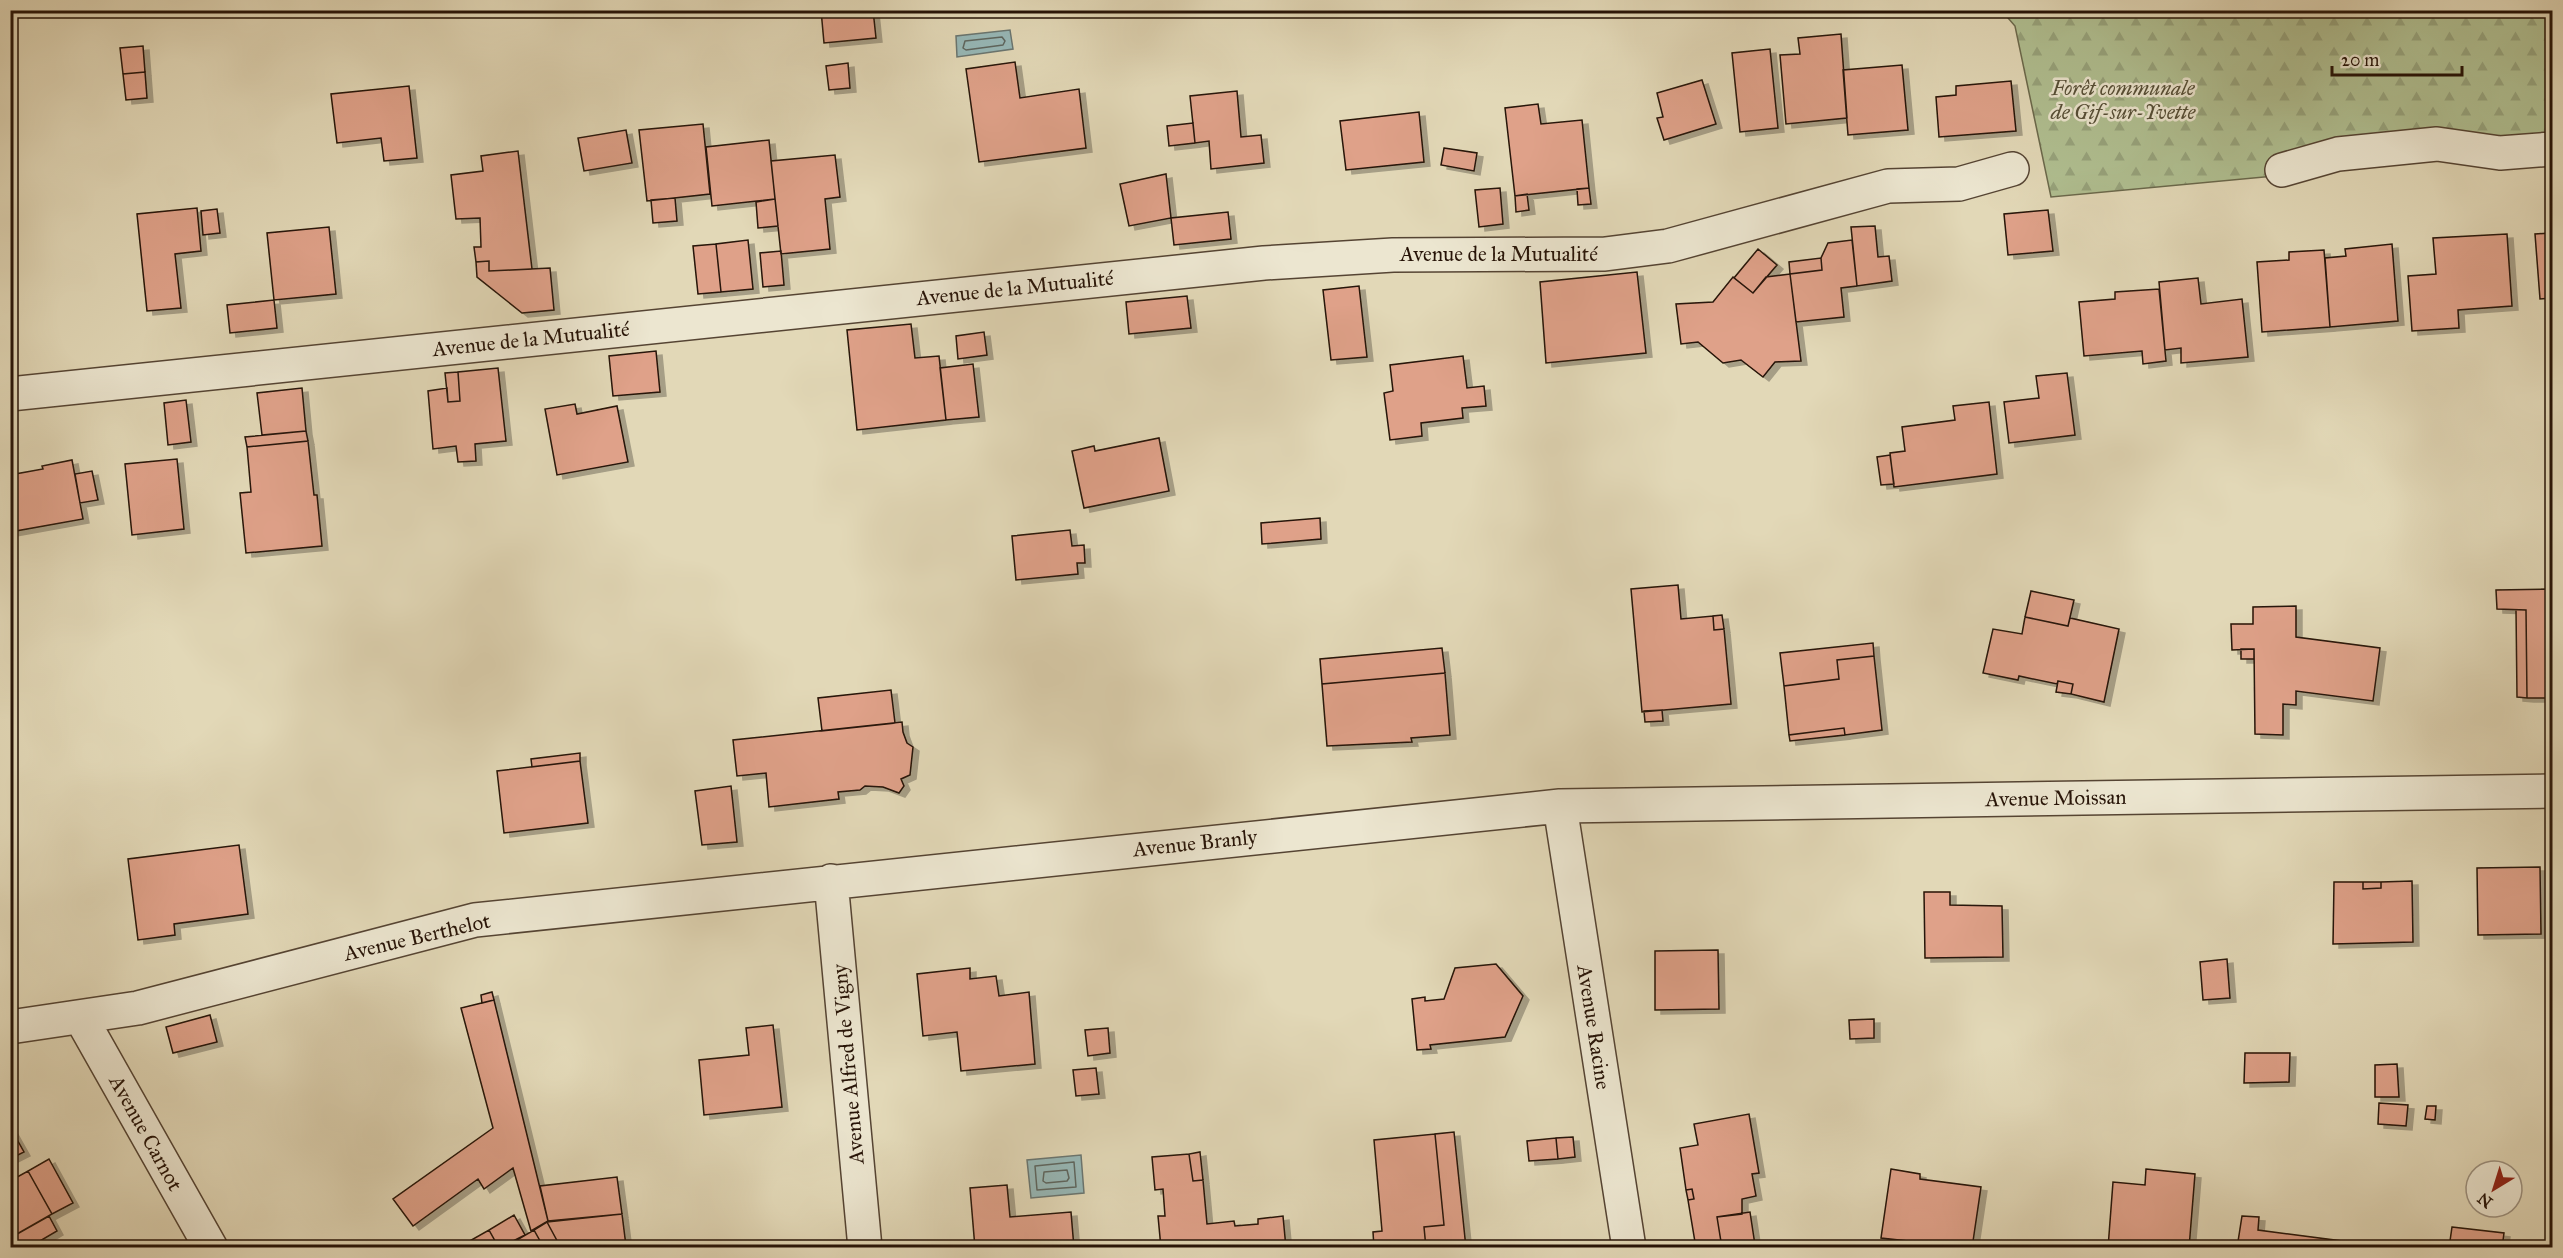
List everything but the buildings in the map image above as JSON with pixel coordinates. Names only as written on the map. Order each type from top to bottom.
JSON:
[{"type":"street","points":[[2282,170],[2338,154],[2437,144],[2500,153],[2553,148]]},
{"type":"street","name":"Avenue de la Mutualité","points":[[10,394],[1242,265],[1392,255],[1605,254],[1668,246],[1888,186],[1959,184],[2012,169]]},
{"type":"street","name":"Avenue Moissan","points":[[1560,806],[2553,791]]},
{"type":"street","name":"Avenue Branly","points":[[831,881],[1560,806]]},
{"type":"street","name":"Avenue Racine","points":[[1560,806],[1629,1248]]},
{"type":"street","name":"Avenue Berthelot","points":[[10,1027],[138,1008],[475,920],[831,881]]},
{"type":"street","name":"Avenue Alfred de Vigny","points":[[831,881],[866,1248]]},
{"type":"street","name":"Avenue Carnot","points":[[81,1018],[211,1248]]},
{"type":"green space","name":"Forêt communale de Gif-sur-Yvette","points":[[2002,11],[2552,11],[2552,150],[2051,197],[2015,26]]},
{"type":"water","points":[[1010,30],[1013,49],[957,57],[956,36]]},
{"type":"water","points":[[1081,1155],[1084,1193],[1031,1198],[1027,1160]]}]
